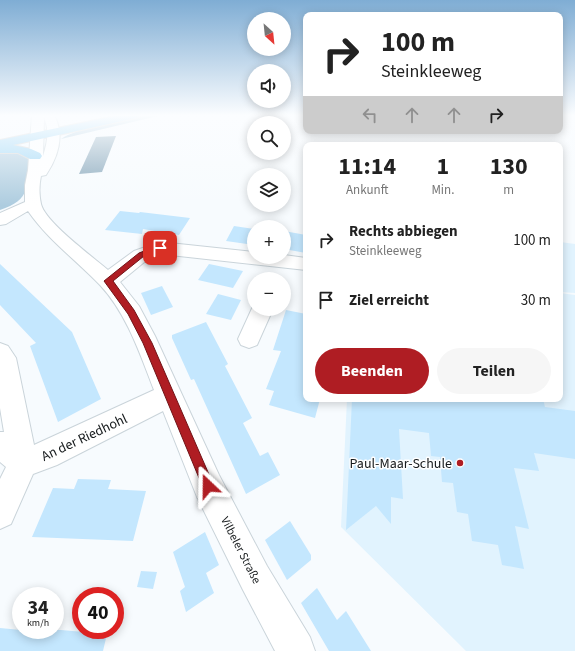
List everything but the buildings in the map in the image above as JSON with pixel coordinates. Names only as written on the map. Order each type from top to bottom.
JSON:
[{"type":"main road","points":[[0,149],[19,150],[29,152],[35,156]]},
{"type":"street","points":[[33,194],[36,145]]},
{"type":"street","points":[[0,220],[17,210],[33,194],[45,166],[51,145]]},
{"type":"street","name":"Vilbeler Straße","points":[[33,194],[36,211],[47,226],[108,281],[131,312],[148,343],[208,486],[255,578],[296,651]]},
{"type":"street","points":[[108,281],[141,255],[160,248],[247,257]]},
{"type":"street","points":[[291,262],[303,264]]},
{"type":"street","points":[[249,339],[259,316]]},
{"type":"street","points":[[0,354],[4,358],[23,463],[0,513]]},
{"type":"street","name":"An der Riedhohl","points":[[23,463],[47,455],[170,395]]},
{"type":"street","points":[[0,446],[3,446],[23,463]]},
{"type":"shaded area","points":[[92,145],[112,145],[102,172],[79,174]]},
{"type":"shaded area","points":[[0,150],[12,150],[30,156],[28,183],[23,196],[10,206],[0,210]]},
{"type":"shaded area","points":[[563,242],[575,244],[575,293],[563,292]]},
{"type":"shaded area","name":"Paul-Maar-Schule","points":[[563,293],[575,295],[575,651],[466,651],[341,527],[347,402],[563,402]]},
{"type":"place","name":"Paul-Maar-Schule","points":[[460,463]]},
{"type":"route","points":[[160,248],[141,255],[108,281],[122,298],[148,343],[208,486]]}]
